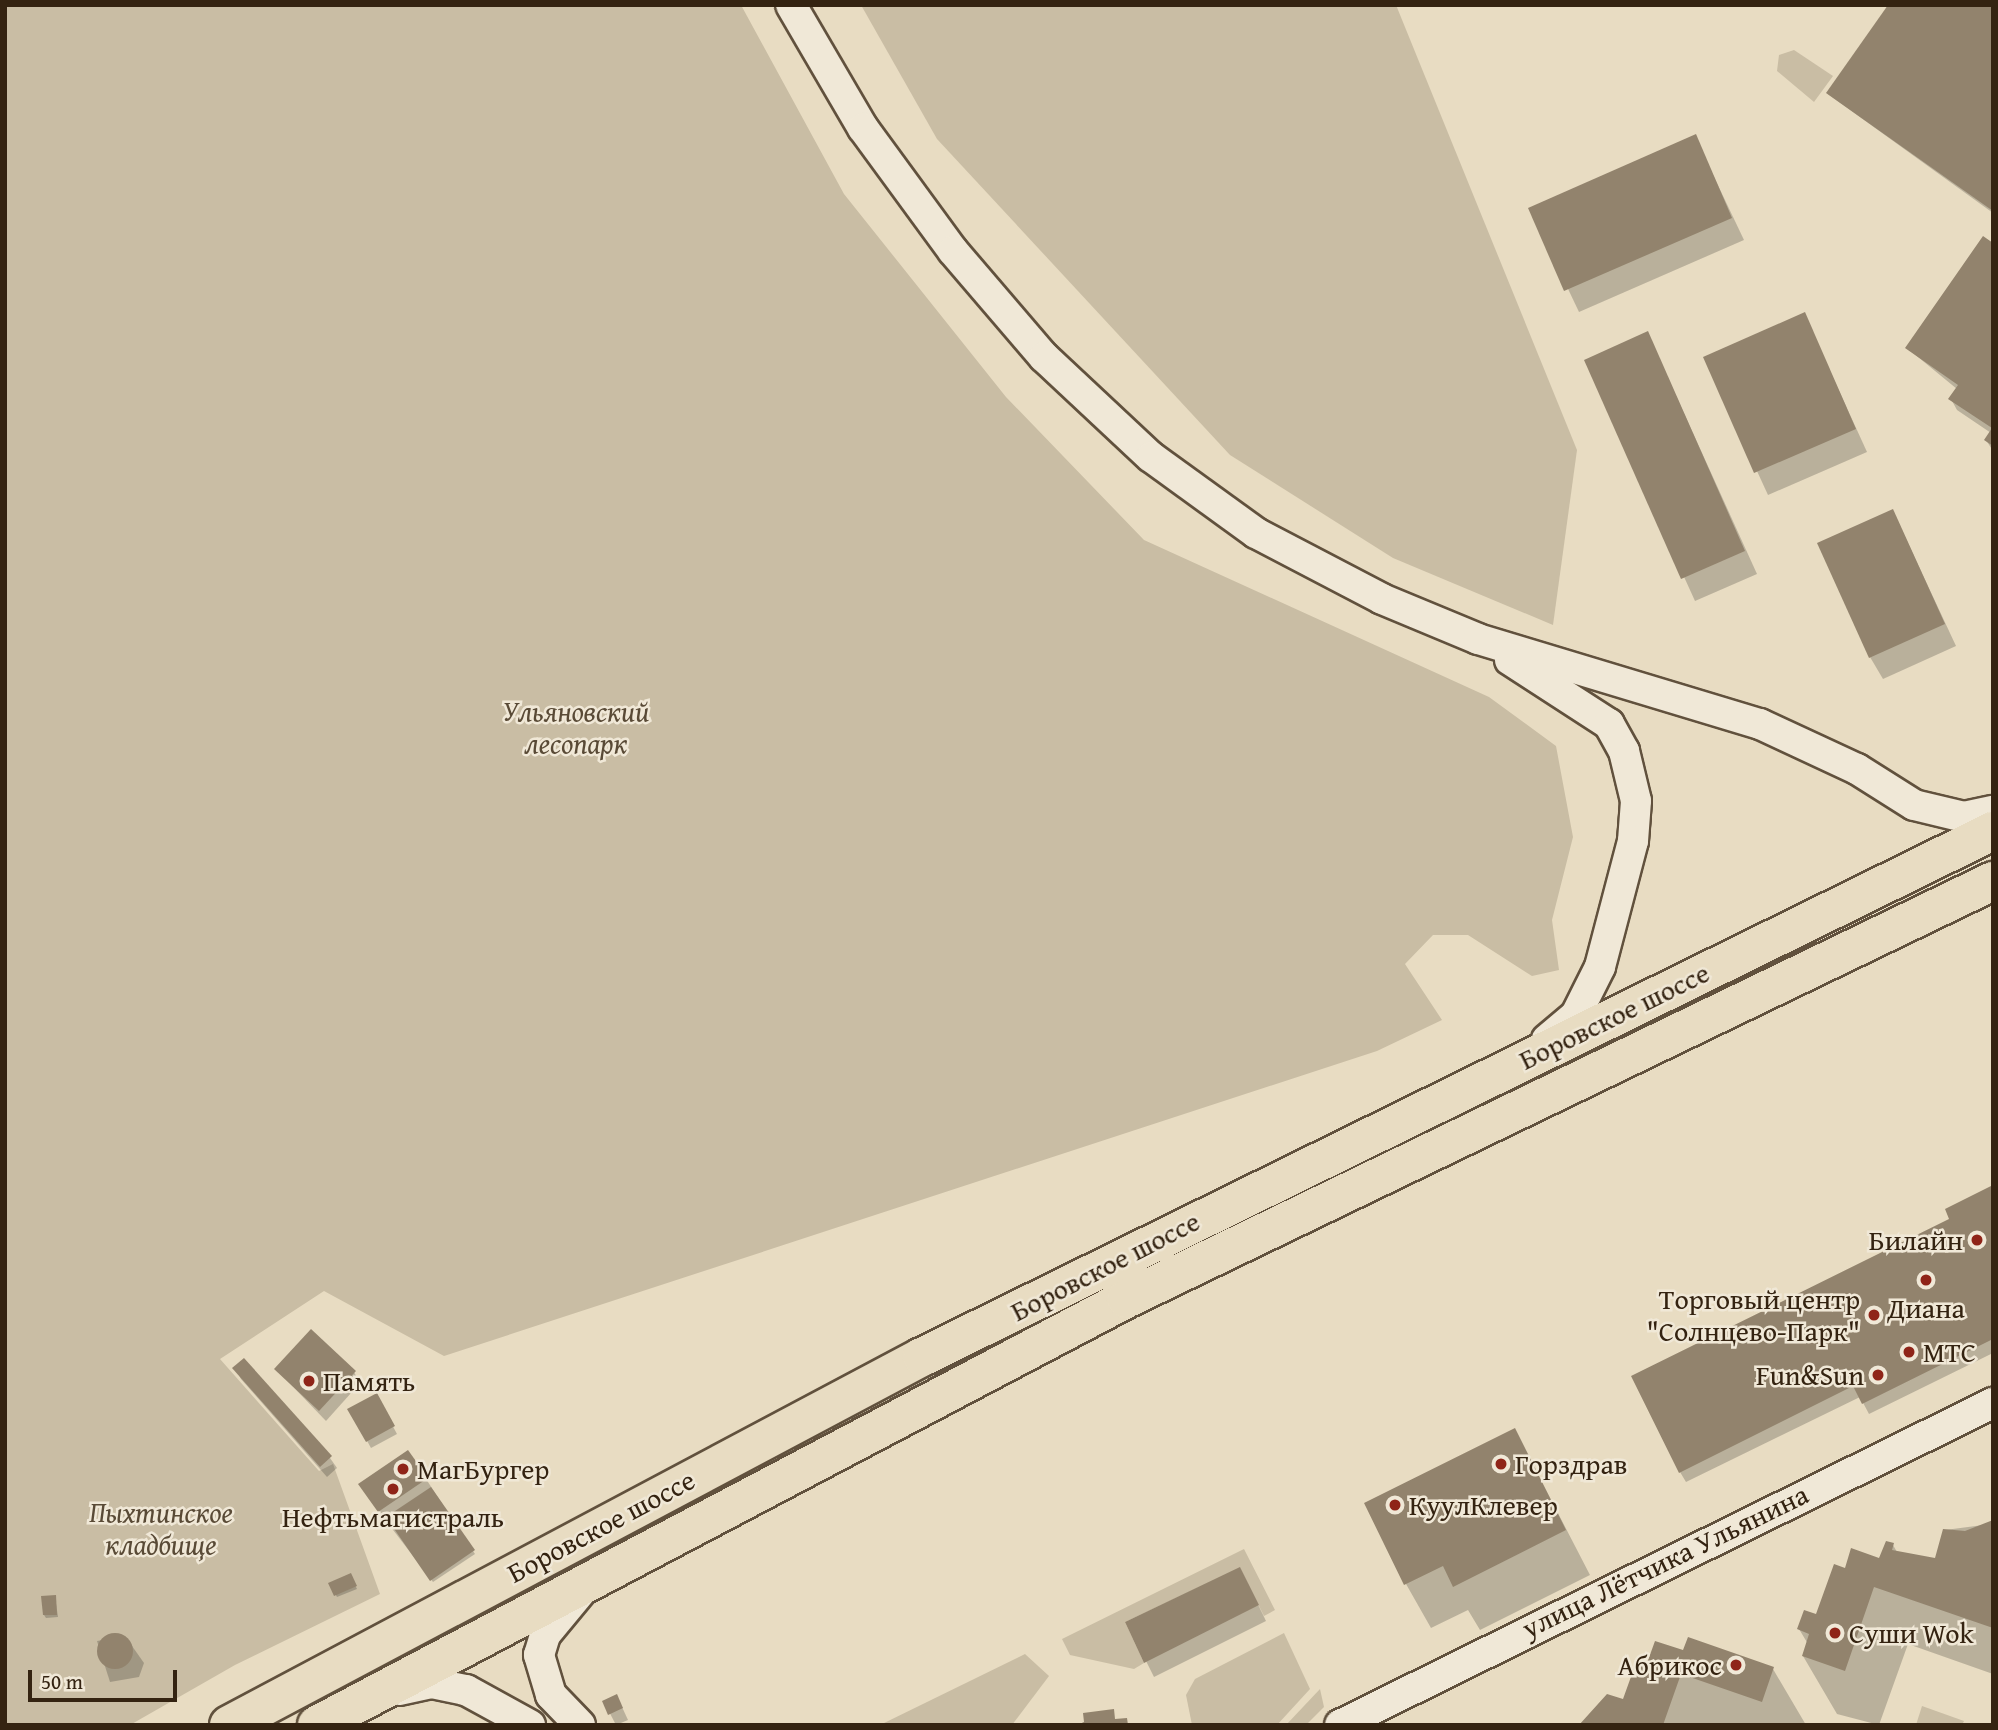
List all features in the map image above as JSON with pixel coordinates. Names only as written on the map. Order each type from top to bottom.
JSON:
[{"type":"main road","name":"Боровское шоссе","points":[[229,1725],[922,1357],[1993,831]]},
{"type":"main road","name":"Боровское шоссе","points":[[317,1725],[1126,1299],[1993,881]]},
{"type":"street","points":[[791,5],[863,128],[953,251],[1044,357],[1151,457],[1256,533],[1382,599],[1478,639],[1760,724],[1857,769],[1914,805],[1964,817],[1993,811]]},
{"type":"street","points":[[1478,639],[1608,724],[1623,751],[1636,801],[1633,841],[1600,967],[1576,1015],[1523,1060]]},
{"type":"street","name":"улица Лётчика Ульянина","points":[[1340,1725],[1993,1403]]},
{"type":"street","points":[[580,1725],[551,1695],[539,1656],[545,1635],[592,1578]]},
{"type":"street","points":[[372,1696],[432,1683],[466,1690],[530,1725]]},
{"type":"green space","name":"Ульяновский лесопарк","points":[[5,5],[741,5],[844,194],[1006,397],[1144,540],[1489,697],[1556,746],[1573,837],[1552,920],[1559,970],[1532,976],[1468,935],[1433,935],[1405,964],[1442,1020],[1377,1051],[444,1356],[324,1291],[220,1359],[319,1471],[333,1464],[380,1594],[235,1665],[130,1725],[5,1725]]},
{"type":"green space","points":[[861,5],[1396,5],[1577,450],[1553,625],[1393,558],[1230,455],[937,139]]},
{"type":"green space","points":[[1794,50],[1833,76],[1814,102],[1777,71],[1779,55]]},
{"type":"green space","points":[[1244,1549],[1275,1610],[1264,1616],[1240,1568],[1125,1622],[1144,1663],[1134,1669],[1070,1655],[1062,1639]]},
{"type":"green space","points":[[1284,1633],[1310,1689],[1277,1725],[1192,1725],[1186,1695],[1195,1679]]},
{"type":"green space","points":[[1025,1654],[1049,1676],[1012,1725],[880,1725]]},
{"type":"green space","points":[[1320,1689],[1324,1707],[1306,1725],[1286,1725]]},
{"type":"green space","points":[[1922,1706],[1964,1721],[1962,1725],[1916,1725]]},
{"type":"building","points":[[1888,5],[1993,5],[1993,211],[1826,93]]},
{"type":"building","points":[[1696,134],[1732,218],[1564,291],[1528,208]]},
{"type":"building","points":[[1983,236],[1993,243],[1993,446],[1984,440],[1992,428],[1948,399],[1958,385],[1905,348]]},
{"type":"building","points":[[1805,312],[1856,429],[1754,473],[1703,357]]},
{"type":"building","points":[[1648,331],[1745,551],[1681,579],[1584,360]]},
{"type":"building","points":[[1893,509],[1945,624],[1869,658],[1817,543]]},
{"type":"building","name":"Торговый центр \"Солнцево-Парк\"","points":[[1993,1185],[1993,1339],[1862,1404],[1853,1386],[1679,1473],[1631,1376],[1949,1219],[1945,1209]]},
{"type":"building","points":[[311,1329],[356,1371],[319,1411],[274,1369]]},
{"type":"building","points":[[244,1358],[332,1456],[320,1467],[232,1368]]},
{"type":"building","points":[[377,1393],[395,1426],[366,1442],[347,1409]]},
{"type":"building","points":[[1515,1428],[1566,1530],[1453,1587],[1443,1566],[1404,1585],[1364,1503]]},
{"type":"building","points":[[408,1450],[428,1478],[378,1512],[358,1484]]},
{"type":"building","points":[[431,1487],[475,1550],[430,1581],[386,1517]]},
{"type":"building","points":[[1993,1520],[1993,1628],[1874,1587],[1845,1671],[1802,1656],[1809,1634],[1797,1629],[1804,1610],[1816,1614],[1834,1564],[1845,1568],[1851,1548],[1879,1558],[1886,1541],[1894,1543],[1892,1550],[1935,1558],[1943,1529],[1965,1531]]},
{"type":"building","points":[[1240,1567],[1259,1605],[1144,1663],[1125,1622]]},
{"type":"building","points":[[351,1573],[357,1586],[334,1596],[328,1583]]},
{"type":"building","points":[[56,1595],[57,1615],[43,1615],[41,1596]]},
{"type":"building","points":[[115,1633],[127,1639],[133,1651],[127,1663],[115,1669],[103,1663],[97,1651],[103,1639]]},
{"type":"building","points":[[1688,1637],[1774,1667],[1762,1702],[1681,1674],[1663,1725],[1579,1725],[1607,1694],[1623,1699],[1637,1660],[1647,1663],[1655,1641],[1683,1650]]},
{"type":"building","points":[[617,1694],[623,1708],[608,1715],[602,1701]]},
{"type":"building","points":[[1114,1709],[1115,1719],[1127,1718],[1128,1725],[1077,1725],[1084,1722],[1083,1713]]},
{"type":"place","name":"Билайн","points":[[1977,1240]]},
{"type":"place","name":"Диана","points":[[1926,1280]]},
{"type":"place","name":"Торговый центр \"Солнцево-Парк\"","points":[[1874,1315]]},
{"type":"place","name":"МТС","points":[[1909,1352]]},
{"type":"place","name":"Fun&Sun","points":[[1878,1375]]},
{"type":"place","name":"Память","points":[[309,1381]]},
{"type":"place","name":"Горздрав","points":[[1501,1464]]},
{"type":"place","name":"МагБургер","points":[[403,1469]]},
{"type":"place","name":"Нефтьмагистраль","points":[[393,1489]]},
{"type":"place","name":"КуулКлевер","points":[[1395,1505]]},
{"type":"place","name":"Суши Wok","points":[[1835,1633]]},
{"type":"place","name":"Абрикос","points":[[1736,1665]]},
{"type":"park label","name":"Пыхтинское кладбище","points":[[161,1528]]}]
